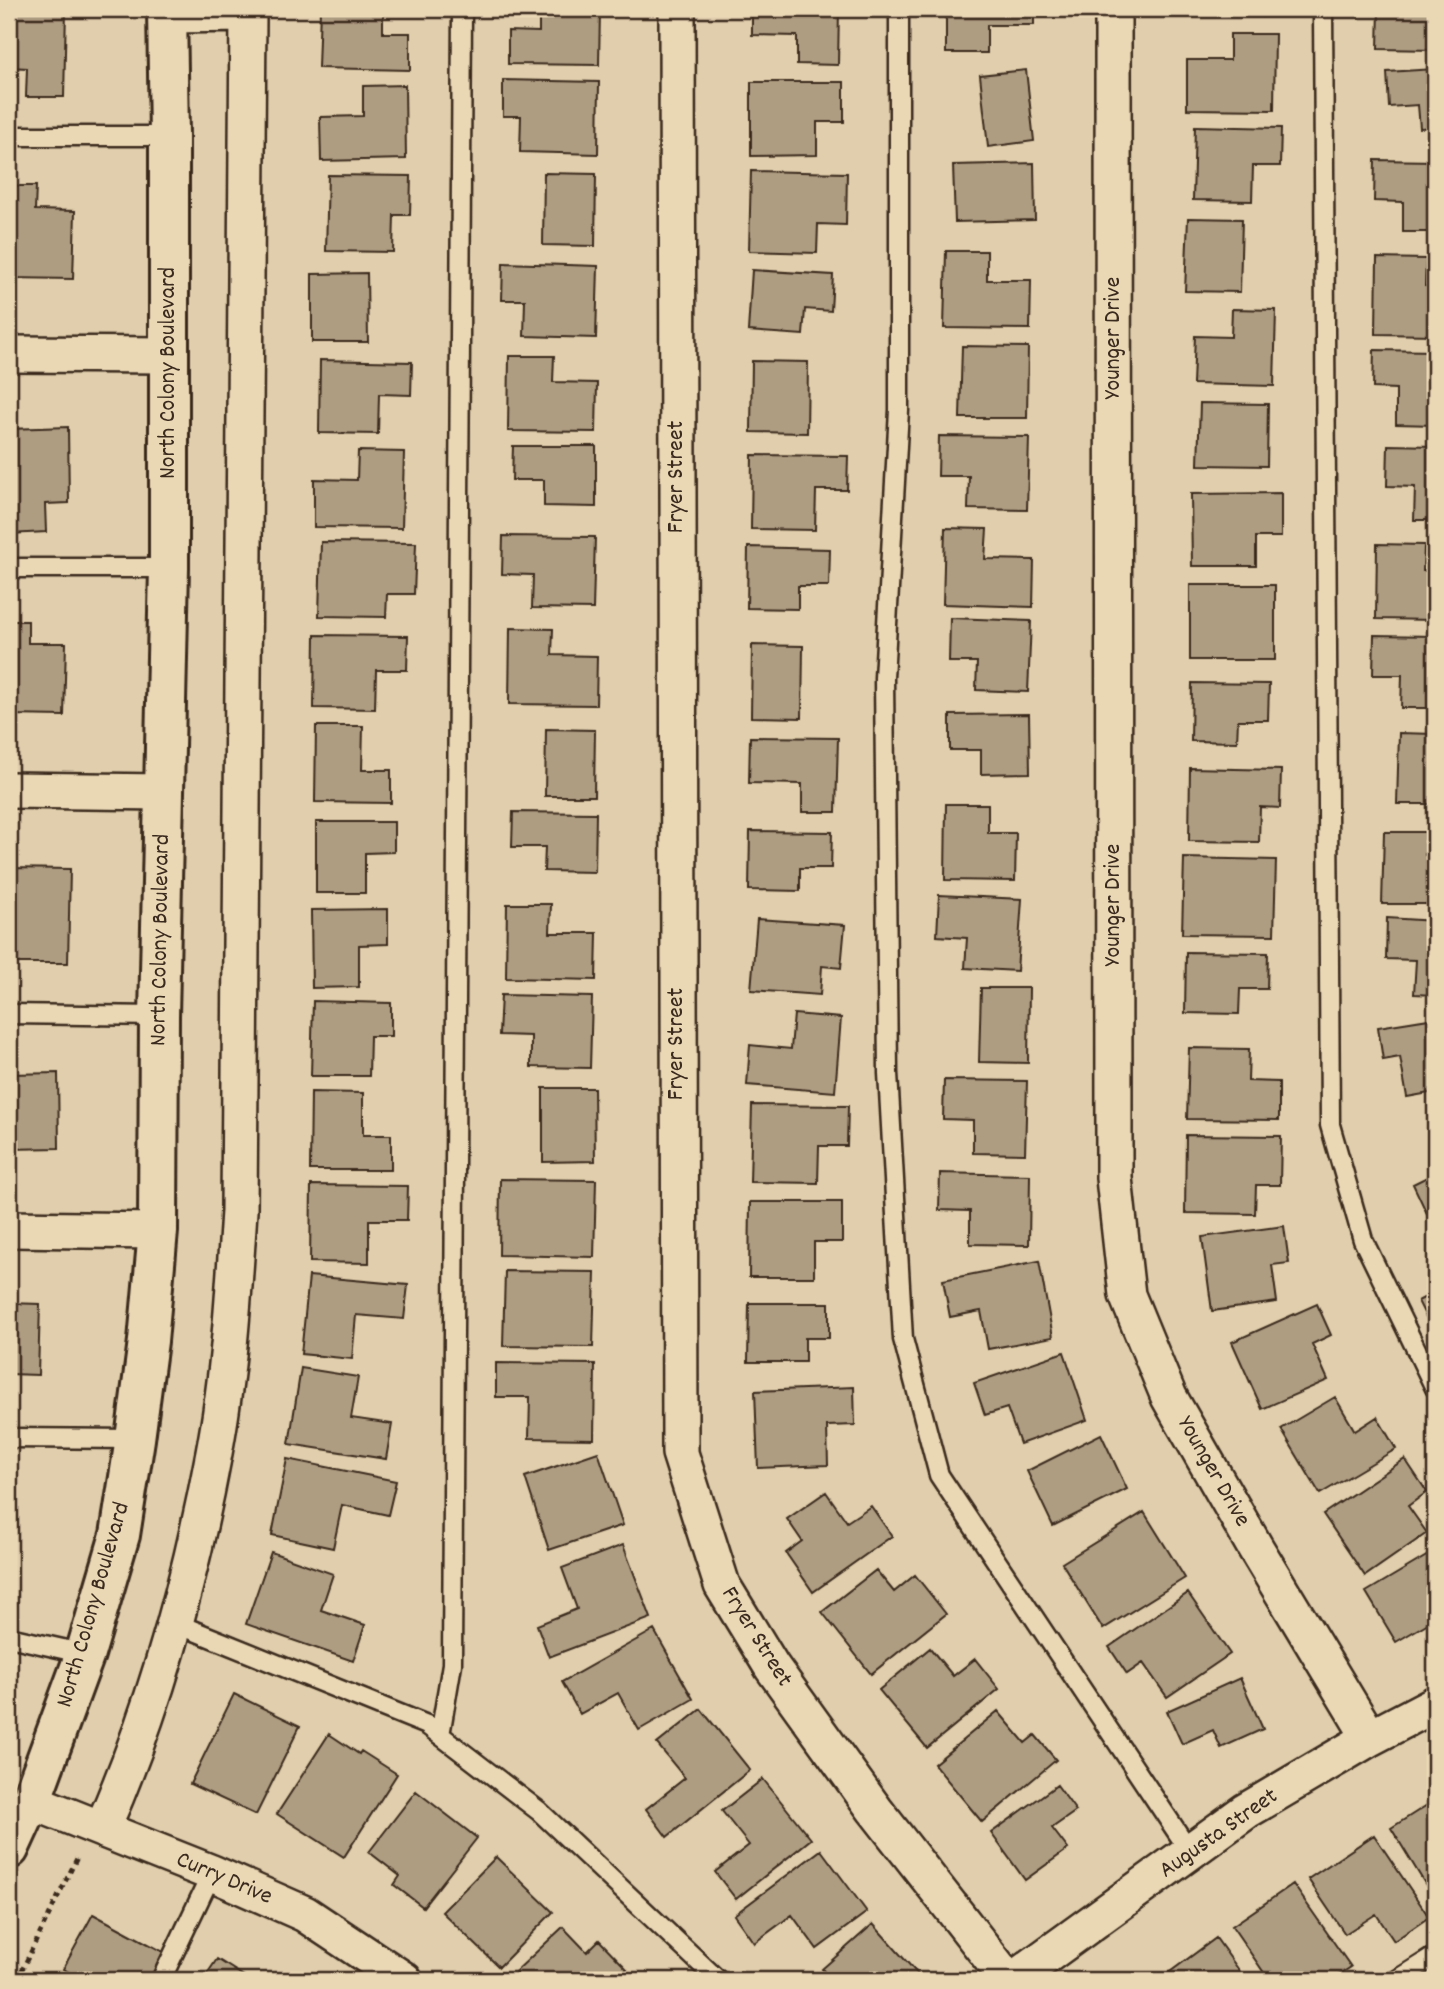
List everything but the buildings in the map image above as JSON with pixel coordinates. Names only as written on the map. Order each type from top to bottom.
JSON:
[{"type":"main road","name":"North Colony Boulevard","points":[[9,1849],[31,1801],[85,1654],[120,1535],[148,1341],[158,1231],[159,1016],[169,568],[167,12]]},
{"type":"street","name":"Fryer Street","points":[[677,9],[680,1454],[722,1585],[772,1667],[875,1810],[1011,1980]]},
{"type":"street","name":"Younger Drive","points":[[1113,9],[1114,1178],[1127,1295],[1170,1396],[1255,1547],[1370,1738]]},
{"type":"street","points":[[102,1829],[147,1719],[175,1623],[214,1451],[233,1299],[239,1210],[248,14],[167,12]]},
{"type":"street","points":[[9,354],[169,355]]},
{"type":"street","points":[[9,790],[164,792]]},
{"type":"street","points":[[9,1229],[158,1231]]},
{"type":"street","name":"Augusta Street","points":[[1011,1980],[1246,1811],[1370,1738],[1435,1704]]},
{"type":"street","name":"Curry Drive","points":[[31,1801],[212,1873],[305,1914],[404,1980]]},
{"type":"lane","points":[[440,1735],[452,1664],[462,9]]},
{"type":"lane","points":[[899,9],[899,410],[884,678],[888,1073],[903,1339],[939,1475],[1191,1853]]},
{"type":"lane","points":[[1323,9],[1330,1125],[1363,1240],[1435,1388]]},
{"type":"lane","points":[[9,136],[169,136]]},
{"type":"lane","points":[[9,568],[169,568]]},
{"type":"lane","points":[[9,1014],[159,1016]]},
{"type":"lane","points":[[9,1438],[135,1439]]},
{"type":"lane","points":[[175,1623],[427,1725],[539,1811],[718,1980]]},
{"type":"lane","points":[[9,1637],[85,1654]]},
{"type":"lane","points":[[160,1980],[212,1873]]},
{"type":"lane","points":[[1397,1980],[1435,1956]]},
{"type":"path","points":[[17,1980],[74,1860],[102,1829]]}]
